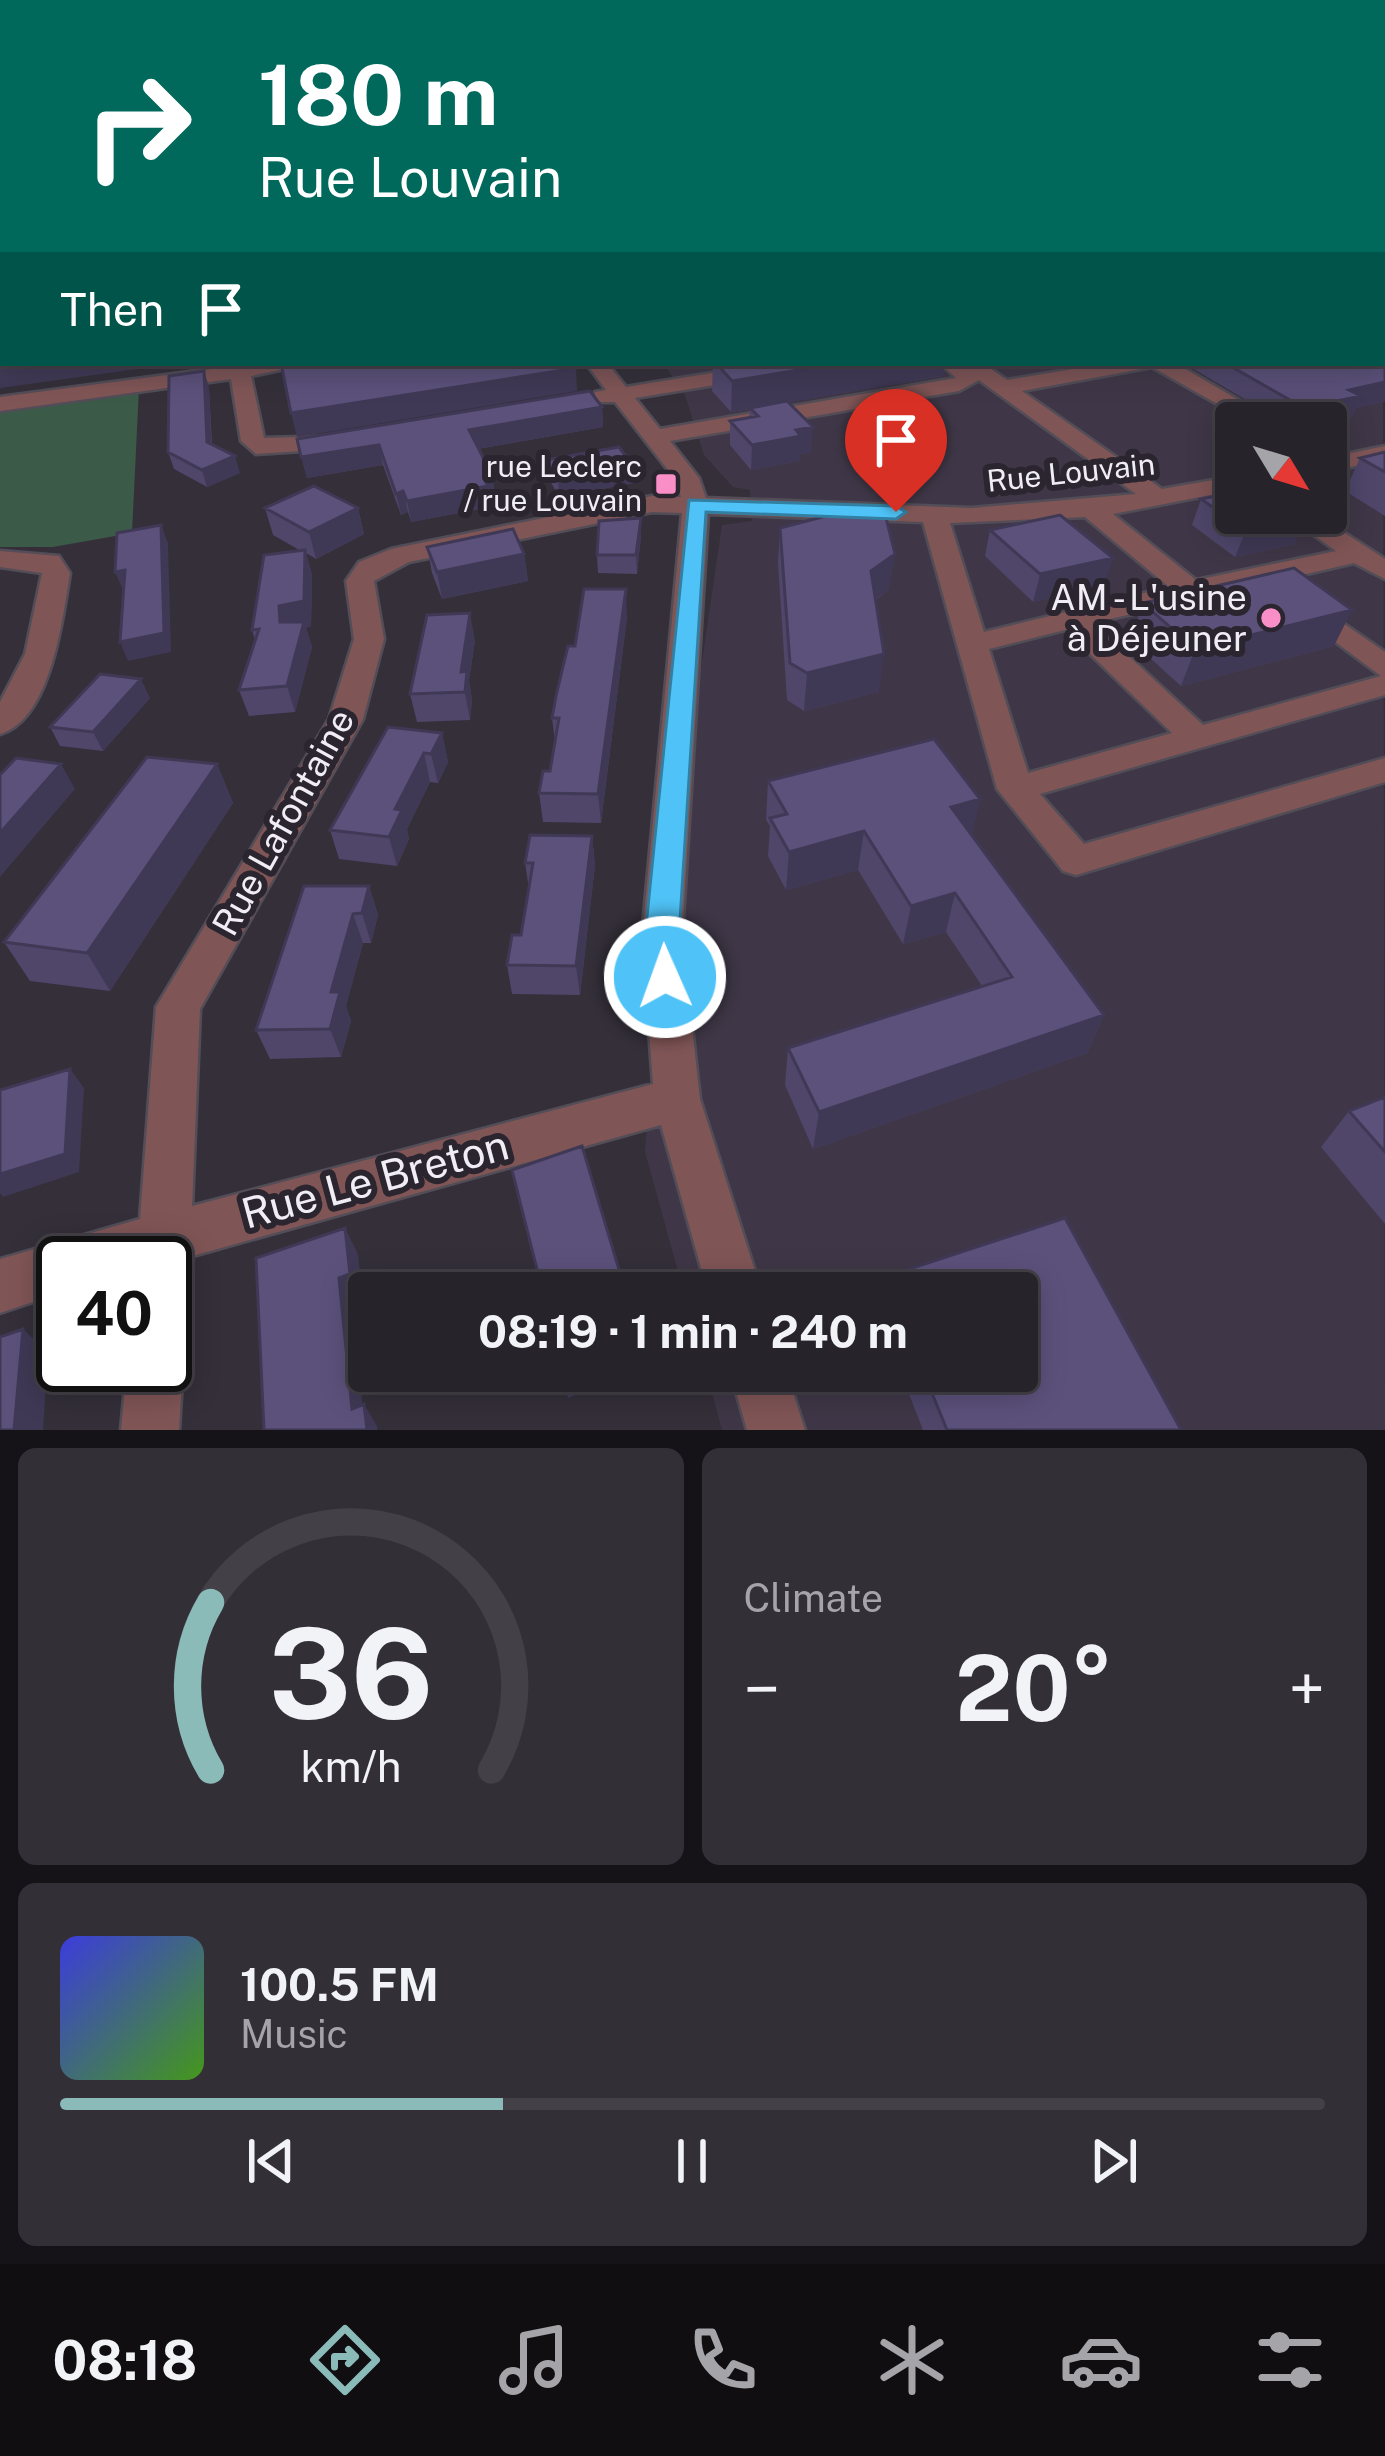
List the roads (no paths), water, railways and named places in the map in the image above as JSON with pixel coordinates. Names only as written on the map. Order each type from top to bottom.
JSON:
[{"type":"street","points":[[0,404],[282,366]]},
{"type":"street","points":[[600,366],[660,420],[657,436],[687,478],[696,505],[662,936],[676,1099],[729,1272]]},
{"type":"street","points":[[626,366],[631,391]]},
{"type":"street","points":[[568,403],[794,366]]},
{"type":"street","points":[[657,436],[959,385],[970,378],[954,366]]},
{"type":"street","points":[[986,374],[1027,366]]},
{"type":"street","points":[[986,374],[1102,366]]},
{"type":"street","points":[[1165,366],[1230,402]]},
{"type":"street","points":[[240,372],[254,441],[264,449],[304,449],[370,438]]},
{"type":"street","points":[[986,374],[1159,499]]},
{"type":"street","points":[[1347,459],[1385,453]]},
{"type":"street","name":"Rue Louvain","points":[[696,505],[934,514],[1091,509],[1215,487]]},
{"type":"street","name":"Rue Lafontaine","points":[[165,1236],[178,1007],[346,719],[368,639],[360,580],[369,568],[401,554],[640,506],[696,505]]},
{"type":"street","points":[[1091,509],[1190,590]]},
{"type":"street","points":[[934,514],[1016,789],[1076,861],[1385,770]]},
{"type":"street","points":[[1328,534],[1385,571]]},
{"type":"street","points":[[971,644],[1359,554]]},
{"type":"street","points":[[0,559],[49,562],[56,573],[39,667],[22,701],[0,723]]},
{"type":"street","points":[[1264,574],[1385,667]]},
{"type":"street","points":[[1071,619],[1197,737]]},
{"type":"street","points":[[1016,789],[1385,685]]},
{"type":"street","name":"Rue Le Breton","points":[[192,1241],[676,1099]]},
{"type":"street","points":[[0,1286],[36,1275]]},
{"type":"street","points":[[150,1430],[153,1392]]},
{"type":"street","points":[[764,1392],[776,1430]]},
{"type":"place","name":"rue Leclerc / rue Louvain","points":[[666,484]]},
{"type":"place","name":"AM - L'usine à Déjeuner","points":[[1271,618]]}]
